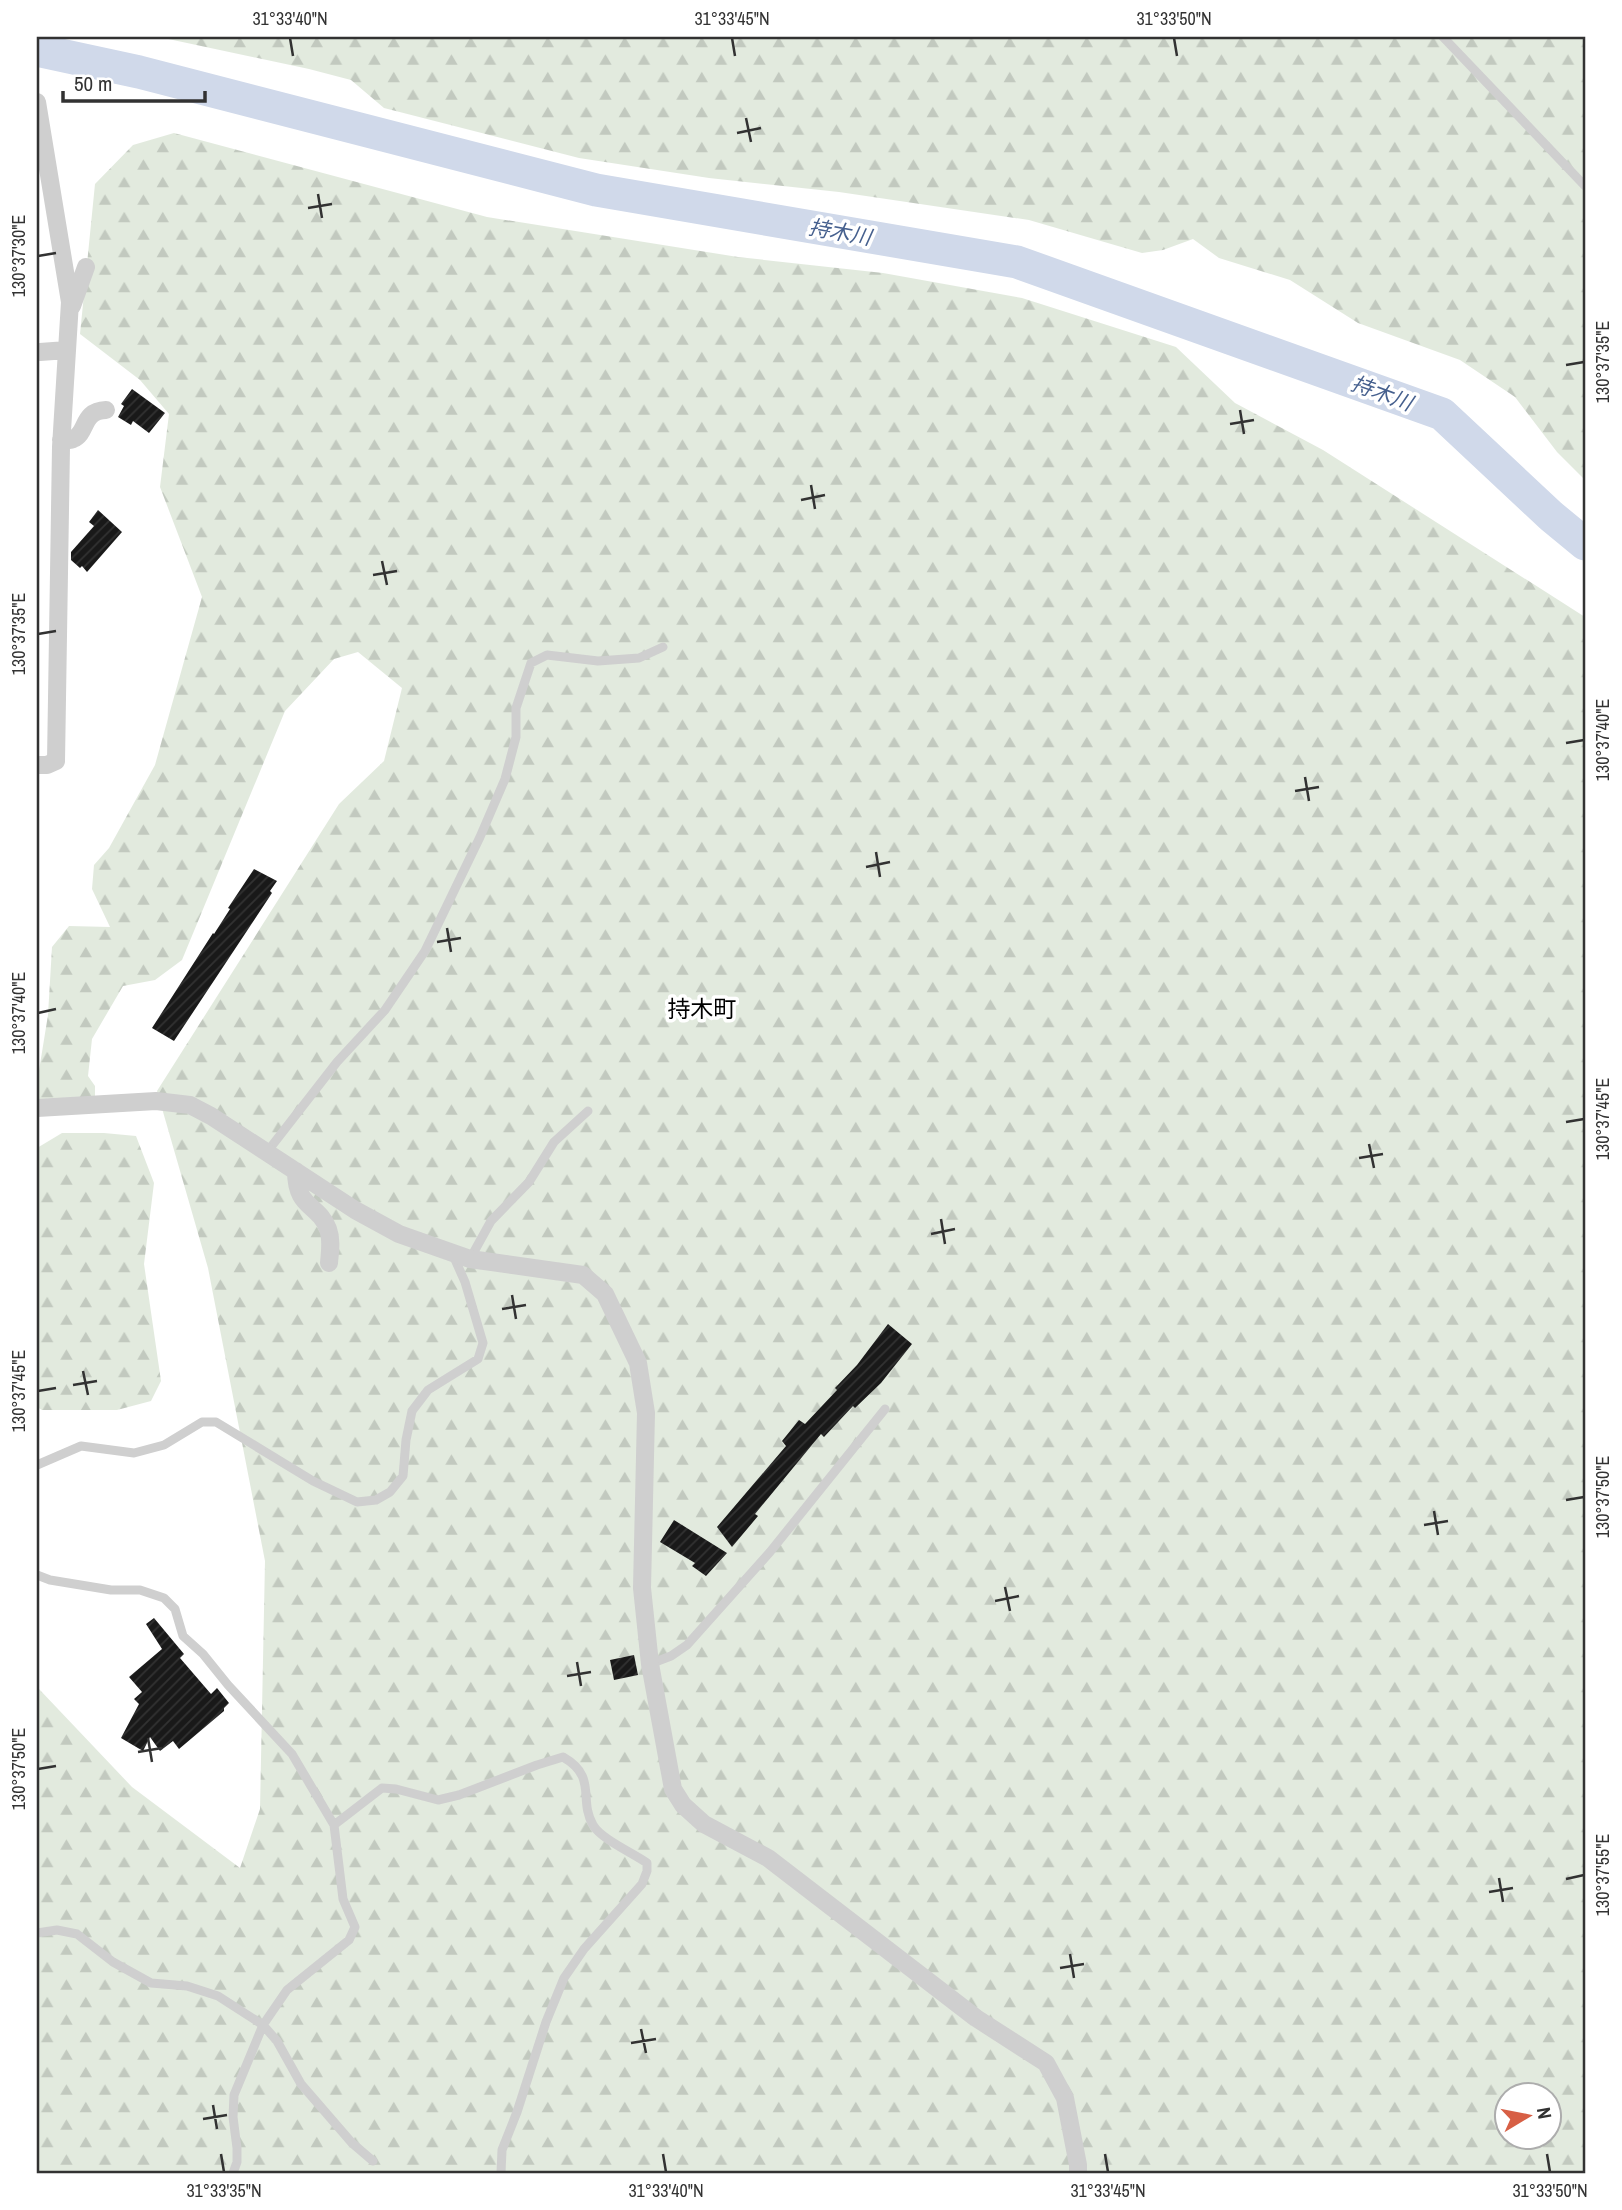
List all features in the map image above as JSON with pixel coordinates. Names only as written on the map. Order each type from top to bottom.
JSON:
[{"type":"street","points":[[37,102],[70,302],[61,440],[55,761],[47,765],[37,765]]},
{"type":"street","points":[[69,315],[86,267]]},
{"type":"street","points":[[40,352],[67,350]]},
{"type":"street","points":[[61,440],[74,439],[94,412],[106,410]]},
{"type":"street","points":[[37,1108],[156,1101],[190,1105],[355,1210],[399,1234],[470,1259],[583,1275],[605,1294],[638,1363],[646,1413],[642,1588],[650,1664],[673,1789],[683,1805],[704,1824],[768,1857],[976,2018],[1046,2063],[1065,2098],[1078,2173]]},
{"type":"street","points":[[296,1171],[296,1186],[304,1201],[327,1225],[330,1236],[329,1263]]},
{"type":"lane","points":[[1443,37],[1585,186]]},
{"type":"lane","points":[[267,1152],[337,1062],[385,1010],[425,951],[505,779],[516,737],[516,708],[531,663],[547,655],[598,661],[639,658],[663,647]]},
{"type":"lane","points":[[470,1259],[491,1221],[528,1182],[554,1142],[588,1111]]},
{"type":"lane","points":[[37,1465],[81,1447],[134,1453],[164,1445],[202,1422],[216,1422],[313,1481],[357,1502],[376,1500],[390,1492],[403,1476],[412,1411],[428,1390],[478,1359],[483,1343],[465,1282],[452,1253]]},
{"type":"lane","points":[[650,1664],[671,1656],[687,1645],[770,1552],[885,1409]]},
{"type":"lane","points":[[37,1576],[111,1590],[140,1590],[164,1598],[175,1609],[183,1636],[203,1654],[292,1754],[334,1825],[343,1899],[355,1927],[349,1940],[286,1990],[263,2025],[234,2095],[237,2162],[233,2173]]},
{"type":"lane","points":[[334,1825],[382,1788],[438,1800],[563,1758],[576,1765],[587,1787],[593,1825],[647,1863],[642,1884],[584,1949],[564,1978],[502,2150],[501,2173]]},
{"type":"lane","points":[[37,1933],[57,1930],[77,1934],[113,1962],[151,1983],[187,1986],[218,1996],[263,2025],[277,2041],[309,2094],[352,2143],[373,2161]]},
{"type":"green space","points":[[159,37],[1585,37],[1585,480],[1557,452],[1515,397],[1460,360],[1358,323],[1290,280],[1219,258],[1193,239],[1163,250],[1142,253],[1029,220],[579,158],[384,108],[351,80]]},
{"type":"green space","points":[[174,133],[487,217],[738,257],[883,273],[1022,298],[1176,347],[1235,403],[1323,450],[1585,617],[1585,2173],[37,2173],[37,1682],[39,1689],[132,1787],[240,1868],[260,1809],[265,1561],[208,1268],[157,1091],[339,804],[384,761],[402,688],[358,652],[334,659],[285,711],[182,960],[155,980],[123,986],[92,1039],[88,1076],[95,1086],[95,1097],[37,1102],[37,1083],[48,1015],[52,947],[69,926],[110,927],[92,889],[94,865],[109,848],[155,765],[202,597],[160,487],[169,414],[140,380],[80,334],[95,184],[133,145]]},
{"type":"green space","points":[[62,1133],[136,1136],[154,1183],[144,1264],[161,1381],[151,1401],[117,1410],[42,1410],[37,1407],[37,1148]]},
{"type":"building","points":[[132,389],[165,413],[149,433],[133,421],[131,425],[118,417],[124,406],[121,404]]},
{"type":"building","points":[[98,510],[122,532],[87,572],[71,560],[71,552],[94,526],[89,522]]},
{"type":"building","points":[[254,869],[277,881],[270,891],[272,893],[174,1041],[152,1028]]},
{"type":"building","points":[[888,1324],[912,1344],[881,1383],[855,1408],[853,1406],[824,1437],[821,1434],[755,1514],[758,1516],[732,1547],[717,1527],[786,1446],[782,1441],[799,1420],[805,1424],[837,1390],[835,1388],[857,1365]]},
{"type":"building","points":[[674,1520],[727,1553],[706,1576],[692,1566],[695,1563],[660,1542]]},
{"type":"building","points":[[154,1618],[184,1654],[180,1658],[211,1694],[217,1688],[229,1703],[224,1711],[179,1749],[173,1741],[160,1751],[150,1737],[143,1751],[121,1738],[139,1704],[134,1699],[142,1692],[129,1677],[162,1649],[146,1624]]},
{"type":"building","points":[[634,1655],[638,1675],[614,1680],[610,1660]]},
{"type":"waterway","name":"持木川","points":[[37,50],[139,72],[596,190],[1017,262],[1442,414],[1551,516],[1585,544]]},
{"type":"district","name":"持木町","points":[[702,1008]]}]
